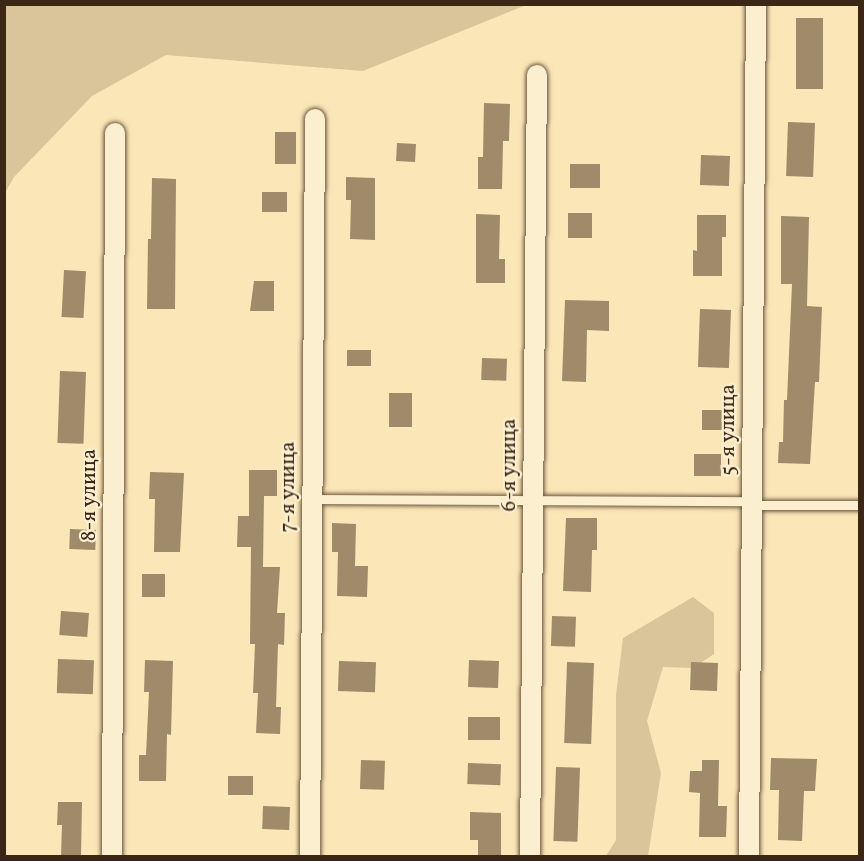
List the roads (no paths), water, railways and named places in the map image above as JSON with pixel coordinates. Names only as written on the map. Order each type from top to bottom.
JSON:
[{"type":"street","name":"5-я улица","points":[[749,856],[756,4]]},
{"type":"street","name":"6-я улица","points":[[530,856],[537,75]]},
{"type":"street","name":"7-я улица","points":[[310,856],[315,119]]},
{"type":"street","name":"8-я улица","points":[[112,856],[115,133]]},
{"type":"lane","points":[[313,499],[860,505]]}]
